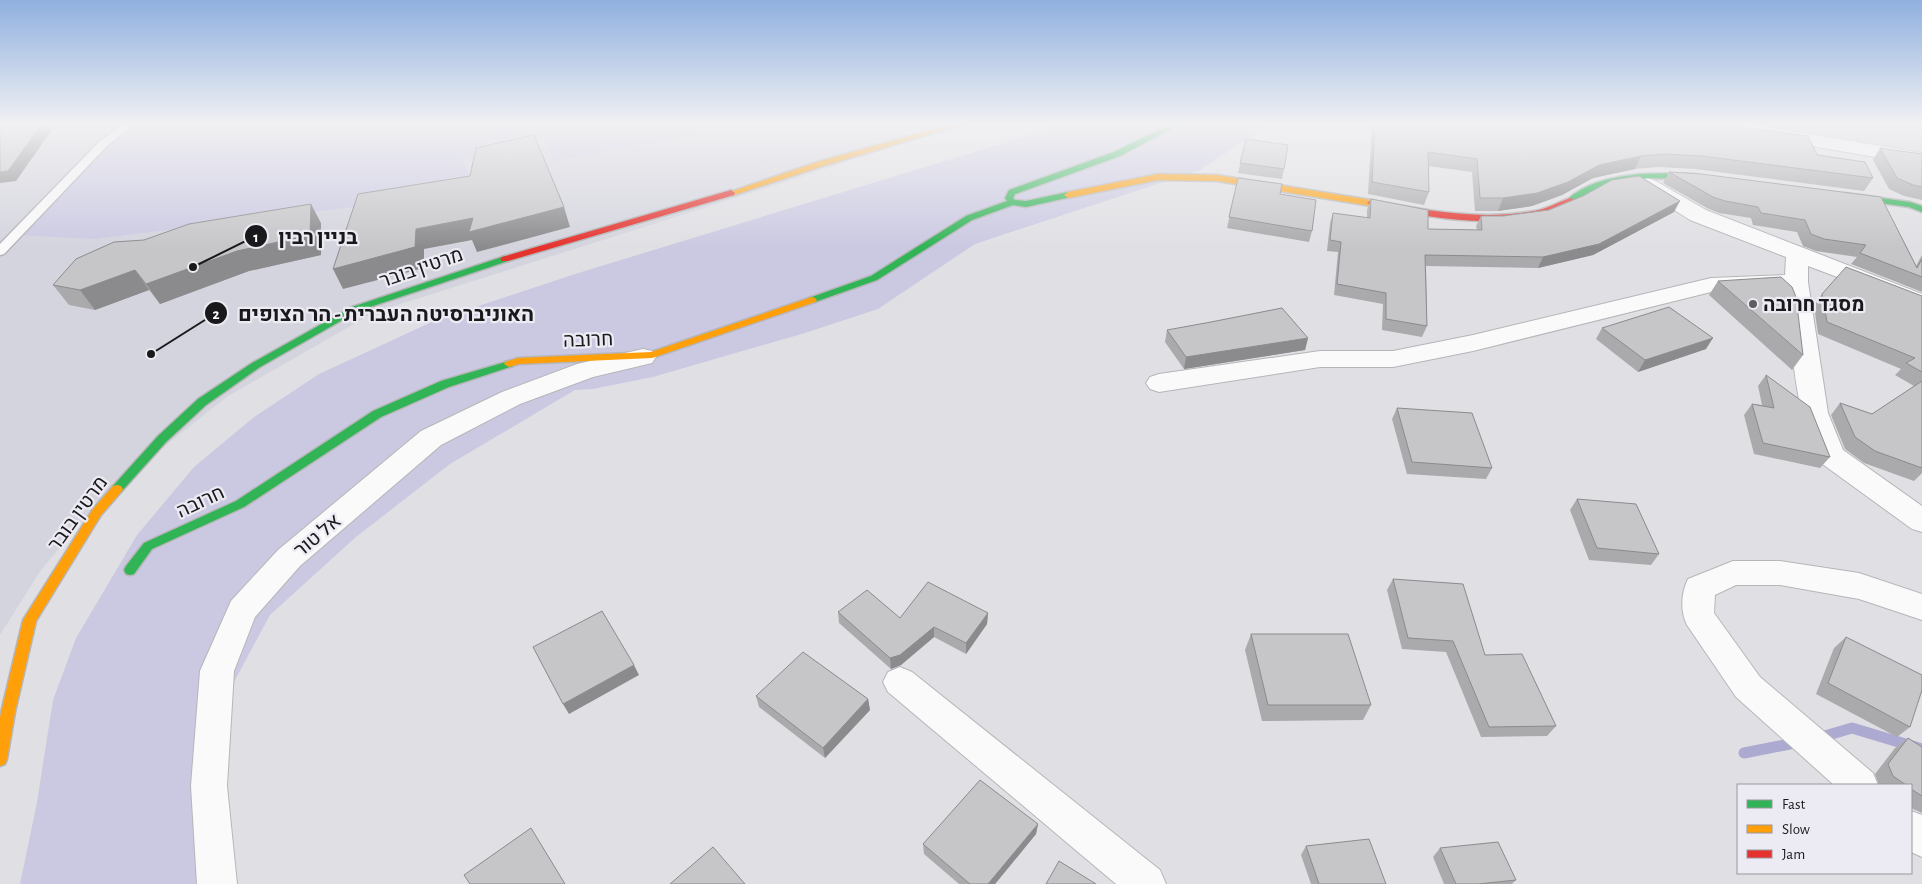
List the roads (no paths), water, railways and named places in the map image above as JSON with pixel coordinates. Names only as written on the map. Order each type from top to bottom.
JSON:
[{"type":"street","name":"מרטין בובר","points":[[0,759],[8,712],[30,620],[91,520],[162,439],[202,402],[256,365],[355,309],[464,271],[677,210],[816,165]]},
{"type":"street","points":[[1089,165],[1012,192],[1009,198],[1012,202],[1026,204],[1158,177],[1217,178],[1295,189],[1453,218],[1498,219],[1536,214],[1570,201],[1600,184],[1635,177],[1658,175],[1714,179]]},
{"type":"street","points":[[1635,177],[1698,215],[1922,302]]},
{"type":"street","points":[[1835,195],[1910,205],[1922,209]]},
{"type":"street","name":"חרובה","points":[[130,570],[148,546],[240,504],[377,414],[445,384],[518,361],[652,355],[874,278],[969,218],[1012,202]]},
{"type":"street","points":[[1798,253],[1796,282],[1815,413],[1831,456],[1922,521]]},
{"type":"street","points":[[1159,383],[1320,359],[1393,359],[1473,343],[1711,285],[1796,282]]},
{"type":"street","name":"אל טור","points":[[216,884],[209,786],[217,671],[242,610],[290,558],[431,438],[510,398],[586,370],[652,355]]},
{"type":"street","points":[[1850,776],[1748,688],[1698,616],[1699,588],[1733,573],[1780,573],[1858,586],[1922,606]]},
{"type":"street","points":[[900,682],[1146,884]]},
{"type":"street","points":[[1912,830],[1922,838]]},
{"type":"lane","points":[[0,251],[83,165]]},
{"type":"waterway","points":[[1818,738],[1852,728],[1922,749]]},
{"type":"waterway","points":[[1744,753],[1800,742]]},
{"type":"place","name":"בניין רבין","points":[[193,267]]},
{"type":"place","name":"מסגד חרובה","points":[[1753,304]]},
{"type":"place","name":"האוניברסיטה העברית - הר הצופים","points":[[151,354]]}]
